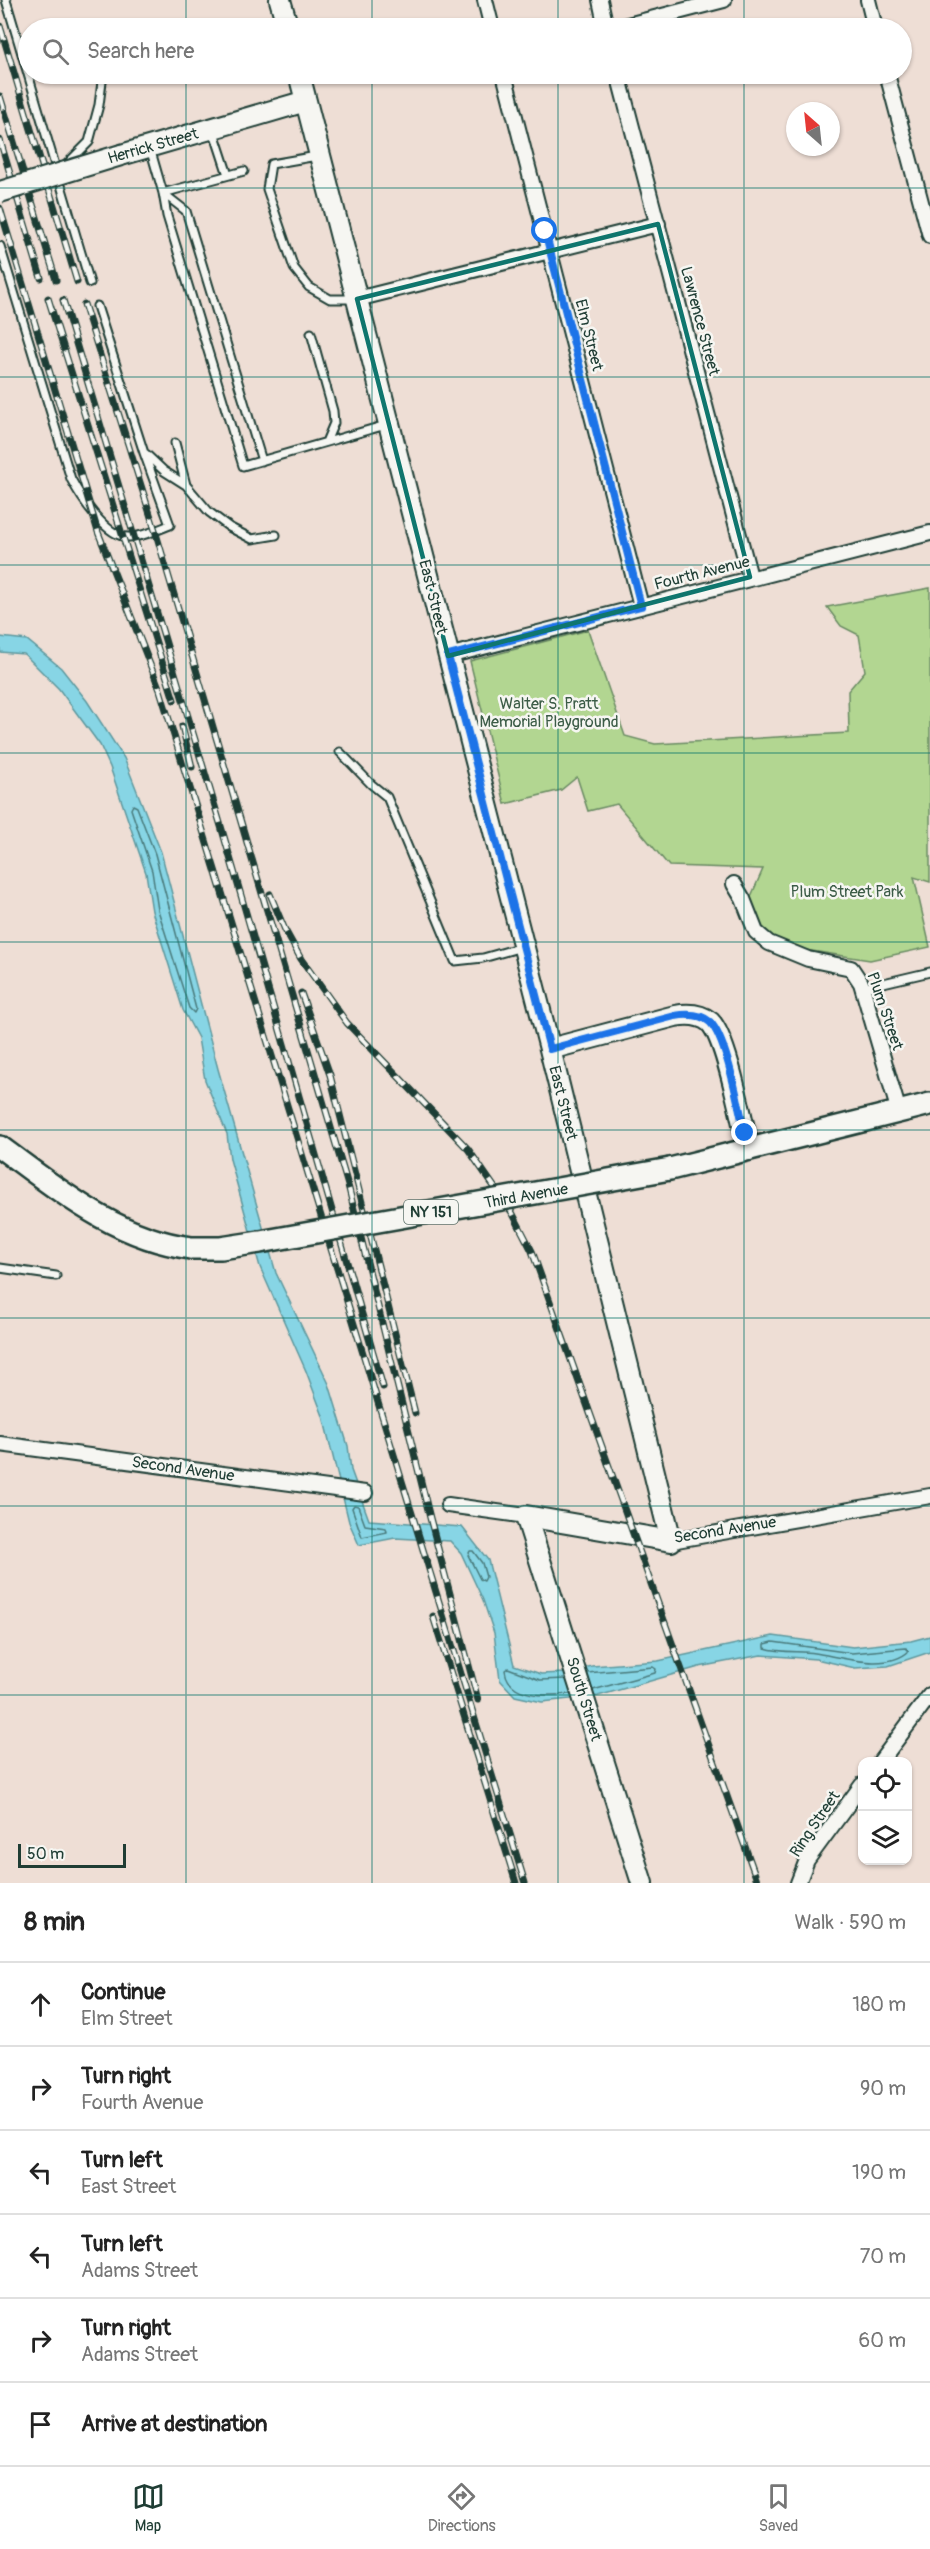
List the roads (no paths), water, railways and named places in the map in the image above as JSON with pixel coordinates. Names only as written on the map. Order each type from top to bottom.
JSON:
[{"type":"main road","name":"Third Avenue","points":[[0,1147],[84,1208],[104,1219],[149,1239],[191,1248],[221,1248],[670,1169],[930,1104]]},
{"type":"street","points":[[280,0],[285,18]]},
{"type":"street","points":[[485,0],[490,18]]},
{"type":"street","points":[[600,0],[604,18]]},
{"type":"street","points":[[654,18],[723,0]]},
{"type":"street","points":[[868,0],[872,18]]},
{"type":"street","name":"East Street","points":[[302,84],[550,1049],[671,1540]]},
{"type":"street","name":"Elm Street","points":[[507,84],[641,606]]},
{"type":"street","name":"Lawrence Street","points":[[621,84],[750,578]]},
{"type":"street","points":[[890,84],[930,236]]},
{"type":"street","name":"Herrick Street","points":[[0,192],[306,101]]},
{"type":"street","points":[[357,299],[658,224]]},
{"type":"street","name":"Fourth Avenue","points":[[448,656],[930,533]]},
{"type":"street","name":"Plum Street","points":[[734,885],[743,899],[756,932],[762,938],[789,952],[851,968],[862,988],[899,1112]]},
{"type":"street","points":[[550,1049],[675,1016],[685,1014],[704,1018],[719,1038],[749,1150]]},
{"type":"street","name":"Second Avenue","points":[[0,1444],[365,1493]]},
{"type":"street","name":"Second Avenue","points":[[448,1505],[671,1540],[930,1496]]},
{"type":"street","name":"South Street","points":[[526,1516],[642,1883]]},
{"type":"street","points":[[883,1757],[930,1695]]},
{"type":"street","name":"Ring Street","points":[[798,1883],[807,1860],[858,1790]]},
{"type":"lane","points":[[6,0],[18,40]]},
{"type":"lane","points":[[31,84],[90,283]]},
{"type":"lane","points":[[58,172],[89,142],[99,105],[102,84]]},
{"type":"lane","points":[[213,128],[228,176]]},
{"type":"lane","points":[[149,146],[164,193],[167,216],[243,466],[389,424]]},
{"type":"lane","points":[[320,156],[271,164],[267,189],[294,268],[309,287],[330,299],[357,299]]},
{"type":"lane","points":[[164,193],[244,171]]},
{"type":"lane","points":[[164,193],[186,211],[262,461]]},
{"type":"lane","points":[[0,246],[67,470],[82,499],[99,519],[118,535],[134,536],[170,525],[144,453],[97,306]]},
{"type":"lane","points":[[311,333],[334,417],[326,442]]},
{"type":"lane","points":[[175,443],[186,484]]},
{"type":"lane","points":[[144,453],[164,471],[186,484],[209,512],[229,527],[252,539],[276,535]]},
{"type":"lane","points":[[340,752],[387,797],[455,961],[483,958],[522,947]]},
{"type":"lane","points":[[862,988],[930,972]]},
{"type":"lane","points":[[0,1268],[56,1276]]},
{"type":"water","points":[[0,637],[27,640],[61,668],[87,701],[124,758],[161,852],[218,1069],[276,1273],[329,1384],[348,1446],[351,1470],[369,1520],[462,1527],[488,1560],[514,1665],[541,1674],[565,1673],[592,1666],[658,1661],[773,1636],[853,1647],[911,1641],[930,1636],[930,1652],[888,1666],[855,1668],[816,1659],[761,1655],[699,1667],[598,1696],[542,1702],[515,1696],[500,1680],[494,1633],[483,1600],[461,1553],[450,1541],[395,1538],[359,1545],[349,1522],[323,1416],[306,1371],[260,1267],[230,1159],[227,1134],[205,1080],[198,1038],[183,1010],[152,911],[146,873],[110,767],[100,745],[59,689],[24,654],[0,652]]},
{"type":"railway","points":[[0,26],[77,282]]},
{"type":"railway","points":[[0,96],[56,280]]},
{"type":"railway","points":[[0,140],[41,278]]},
{"type":"railway","points":[[0,208],[98,532],[160,690],[525,1883]]},
{"type":"railway","points":[[48,298],[174,700]]},
{"type":"railway","points":[[63,300],[223,833],[383,1387]]},
{"type":"railway","points":[[84,304],[155,530],[349,1189],[430,1518],[478,1700]]},
{"type":"railway","points":[[182,726],[192,767]]},
{"type":"railway","points":[[270,894],[285,930],[301,959],[347,1023],[468,1149],[513,1214],[532,1251],[758,1883]]},
{"type":"railway","points":[[301,993],[330,1075],[415,1413]]},
{"type":"railway","points":[[433,1616],[516,1883]]},
{"type":"park label","name":"Walter S. Pratt Memorial Playground","points":[[549,713]]},
{"type":"park label","name":"Plum Street Park","points":[[847,892]]}]
